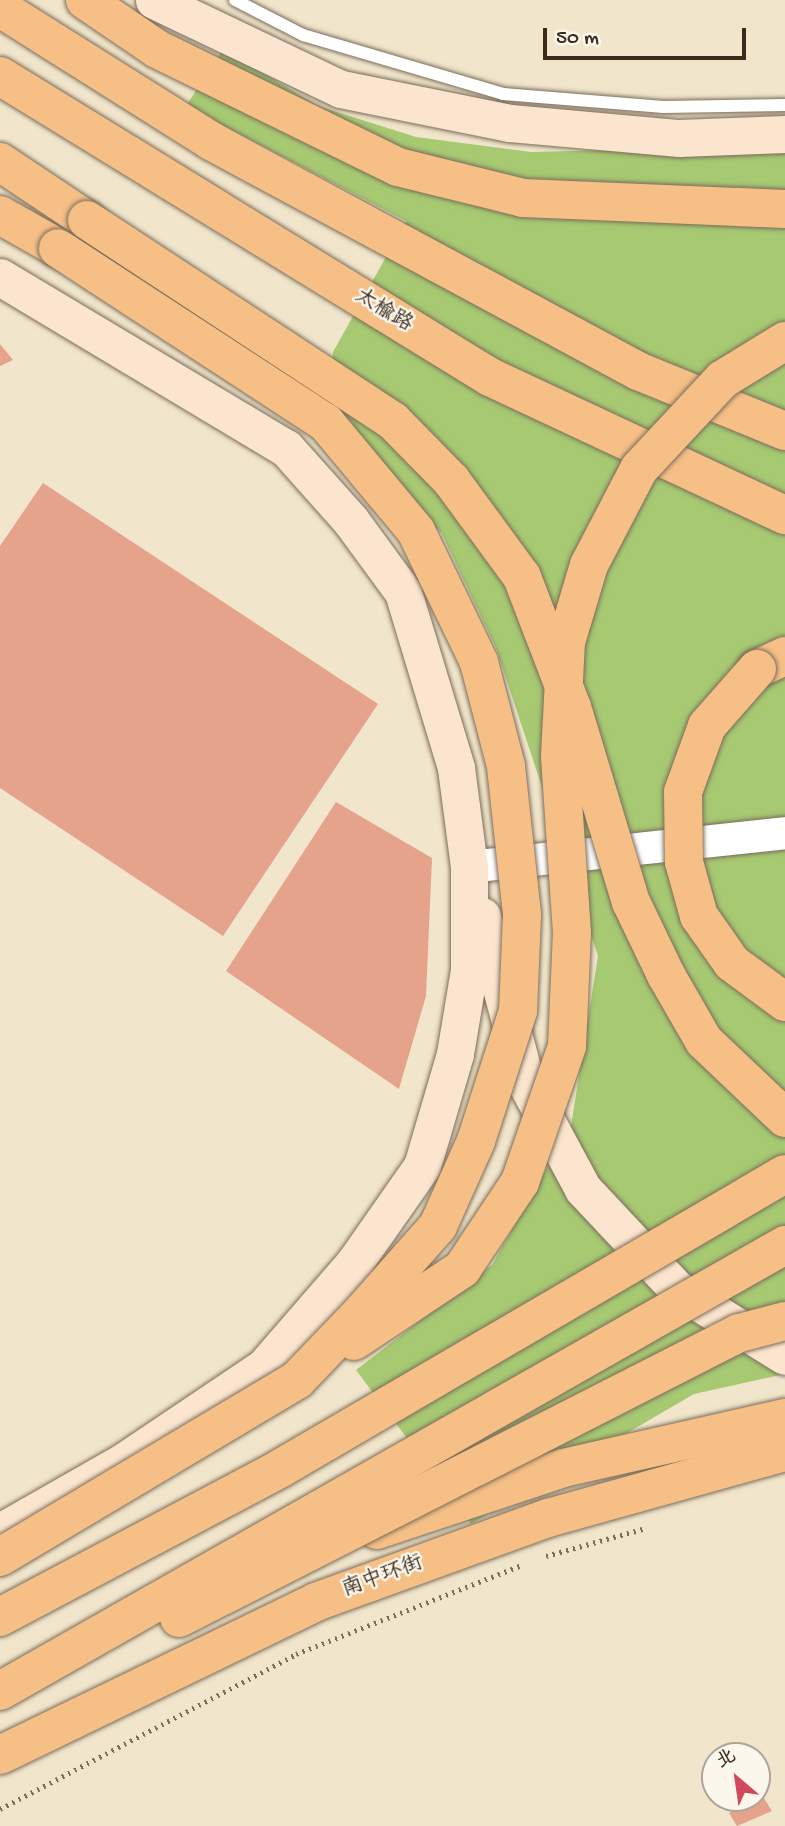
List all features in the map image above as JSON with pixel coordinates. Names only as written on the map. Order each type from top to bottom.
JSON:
[{"type":"main road","points":[[85,0],[157,49],[276,112],[398,167],[523,198],[785,209]]},
{"type":"main road","points":[[154,0],[341,89],[510,123],[679,138],[785,134]]},
{"type":"main road","points":[[0,8],[235,154],[638,371],[785,431]]},
{"type":"main road","name":"太榆路","points":[[0,76],[490,377],[785,515]]},
{"type":"main road","points":[[0,162],[393,421],[451,480],[522,577],[572,707],[631,902],[666,975],[704,1041],[785,1118]]},
{"type":"main road","points":[[0,215],[58,248],[326,424],[415,531],[479,662],[506,766],[522,914],[518,1011],[476,1142],[439,1226],[297,1380]]},
{"type":"main road","points":[[0,277],[286,448],[351,521],[403,592],[456,768],[470,867],[526,1083],[583,1189],[677,1289],[785,1356]]},
{"type":"main road","points":[[0,1557],[297,1380],[462,1269],[520,1182],[567,1046],[572,933],[560,756],[566,642],[589,565],[639,469],[723,379],[785,341]]},
{"type":"main road","points":[[785,656],[757,669],[707,726],[683,792],[684,862],[699,916],[732,963],[785,1002]]},
{"type":"main road","points":[[0,1532],[121,1463],[264,1367],[354,1263],[422,1166],[452,1066],[469,970],[470,867]]},
{"type":"main road","points":[[0,1617],[281,1468],[785,1174]]},
{"type":"main road","points":[[0,1691],[785,1245]]},
{"type":"main road","points":[[0,1711],[739,1333],[785,1321]]},
{"type":"main road","points":[[295,1558],[563,1468],[785,1418]]},
{"type":"main road","name":"南中环街","points":[[0,1755],[316,1602],[548,1518],[785,1452]]},
{"type":"street","points":[[470,867],[785,834]]},
{"type":"lane","points":[[235,0],[303,35],[503,94],[663,107],[785,105]]},
{"type":"path","points":[[541,1558],[656,1525]]},
{"type":"path","points":[[0,1809],[296,1654],[528,1563]]},
{"type":"green space","points":[[223,49],[318,106],[416,137],[531,152],[785,146],[785,1374],[694,1394],[471,1524],[356,1370],[492,1265],[571,1126],[598,956],[496,648],[442,534],[329,409],[333,352],[406,221],[186,106]]},
{"type":"building","points":[[0,344],[13,360],[0,366]]},
{"type":"building","points":[[43,483],[378,704],[223,936],[0,788],[0,546]]},
{"type":"building","points":[[336,802],[432,858],[426,996],[399,1089],[226,971]]},
{"type":"building","points":[[731,1812],[770,1812],[737,1826]]}]
